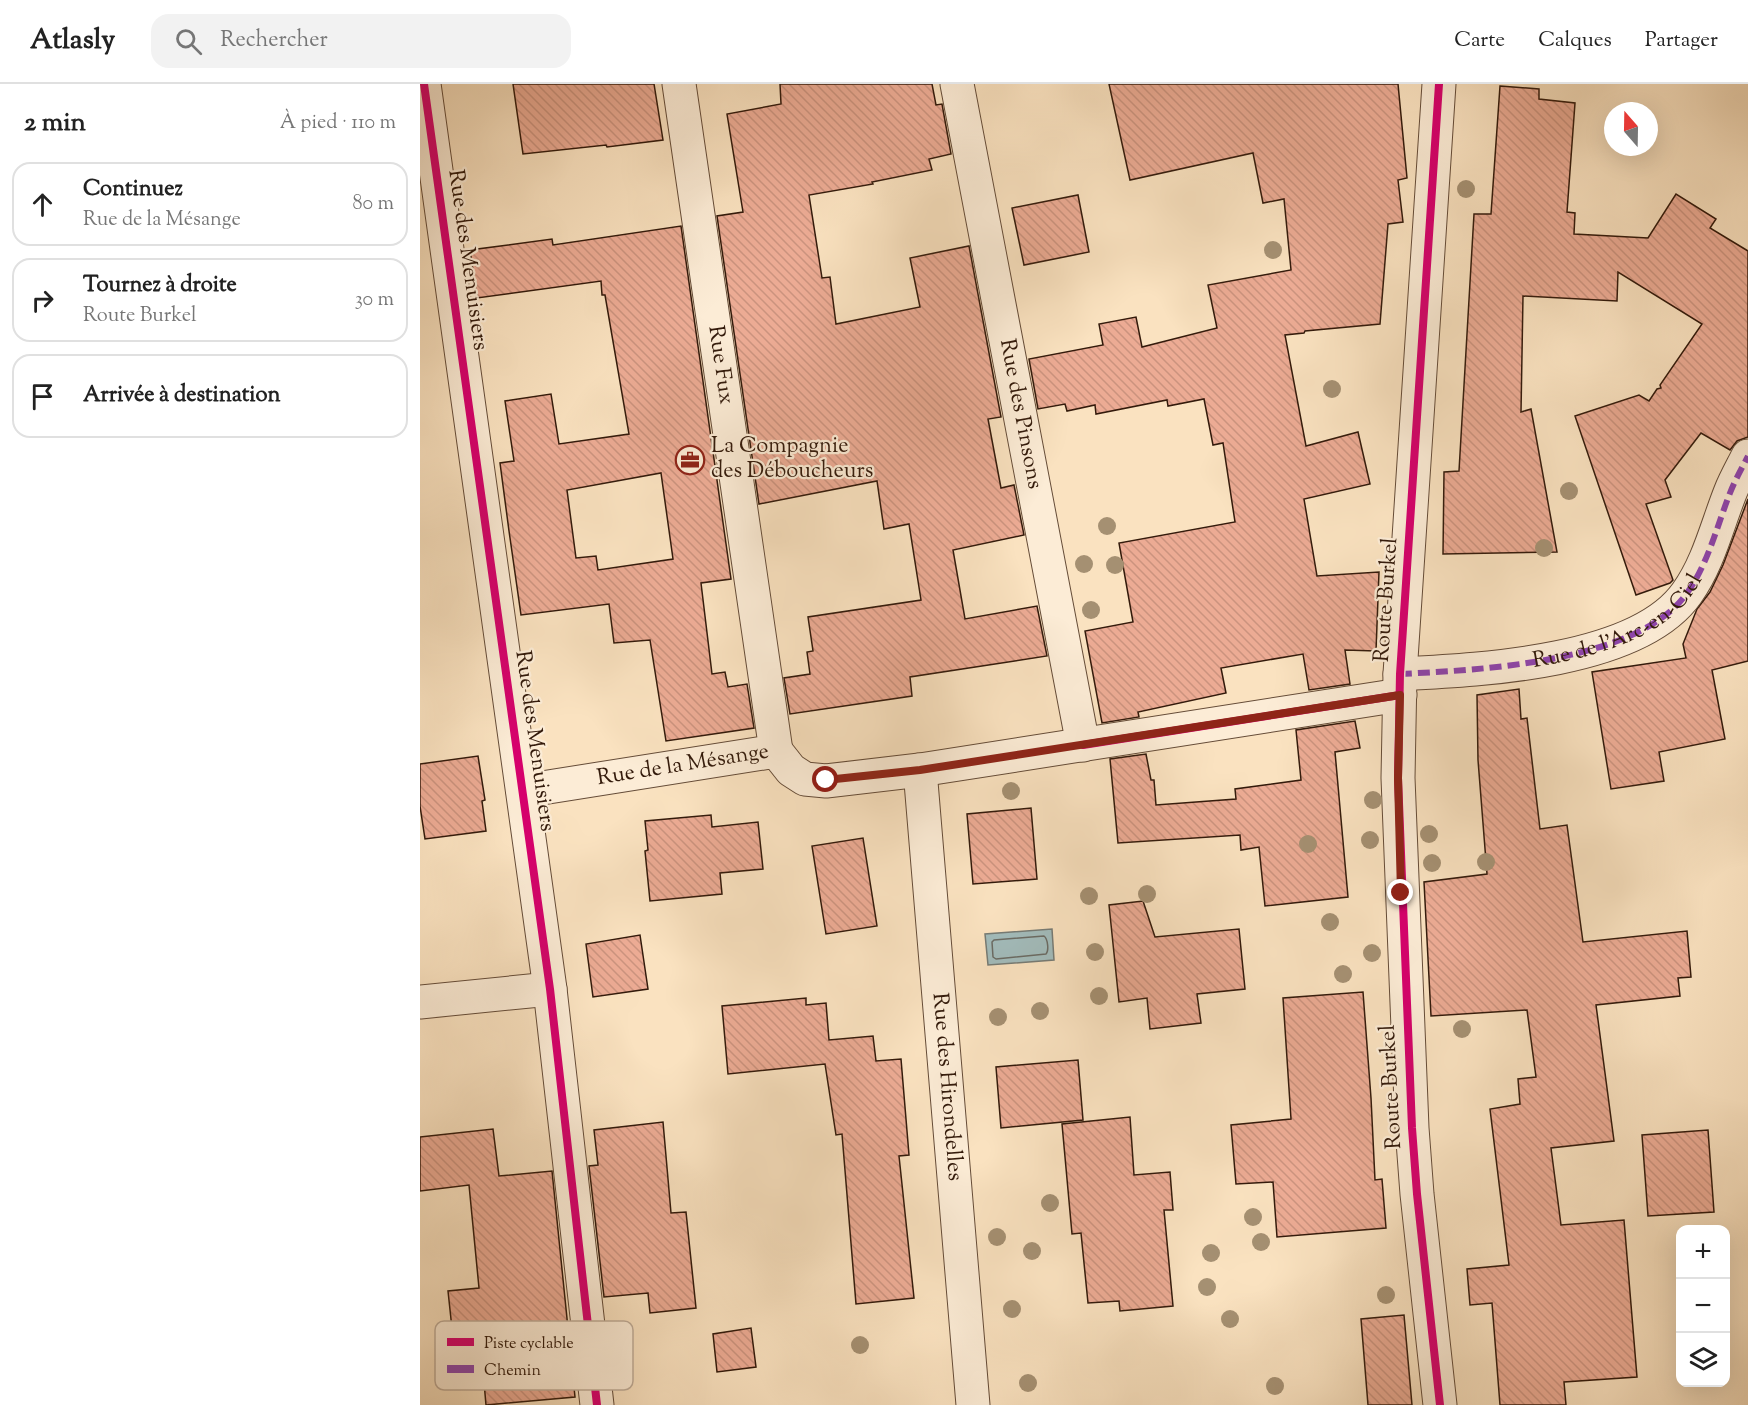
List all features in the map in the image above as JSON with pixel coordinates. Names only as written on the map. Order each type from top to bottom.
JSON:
[{"type":"street","name":"Rue des Menuisiers","points":[[424,84],[550,990],[587,1321]]},
{"type":"street","name":"Rue Fux","points":[[679,84],[776,751]]},
{"type":"street","name":"Rue des Pinsons","points":[[957,84],[1083,745]]},
{"type":"street","name":"Route Burkel","points":[[1439,84],[1400,685],[1399,832],[1412,1128],[1440,1405]]},
{"type":"street","name":"Rue de l'Arc-en-Ciel","points":[[1400,685],[1494,667],[1557,658],[1602,646],[1637,633],[1658,621],[1676,608],[1689,591],[1705,560],[1731,489],[1748,456]]},
{"type":"street","name":"Rue de la Mésange","points":[[523,791],[776,751],[791,770],[805,779],[826,780],[920,770],[1083,745],[1400,685]]},
{"type":"street","name":"Rue des Hirondelles","points":[[920,770],[973,1405]]},
{"type":"street","points":[[420,1002],[550,990]]},
{"type":"street","name":"Rue des Menuisiers","points":[[595,1390],[597,1405]]},
{"type":"water","points":[[1052,929],[1054,960],[988,965],[985,934]]},
{"type":"building","points":[[513,84],[654,84],[663,140],[523,154]]},
{"type":"building","points":[[780,84],[932,84],[936,105],[942,104],[951,154],[929,159],[932,170],[872,182],[873,184],[809,195],[822,278],[830,277],[836,324],[920,307],[910,258],[969,246],[1001,417],[988,419],[1001,488],[1014,485],[1024,535],[953,550],[965,619],[1037,606],[1047,656],[910,677],[912,696],[790,714],[784,678],[810,674],[807,652],[813,651],[808,617],[921,600],[909,524],[884,529],[877,481],[759,504],[717,216],[743,212],[727,114],[781,104]]},
{"type":"building","points":[[1109,84],[1398,84],[1407,178],[1398,180],[1403,222],[1388,224],[1380,324],[1285,335],[1306,446],[1358,432],[1370,484],[1304,499],[1317,576],[1379,572],[1376,651],[1345,650],[1350,684],[1309,690],[1303,654],[1221,668],[1226,693],[1138,712],[1139,717],[1102,723],[1085,631],[1133,622],[1119,543],[1235,522],[1223,443],[1213,445],[1204,399],[1168,406],[1167,400],[1096,414],[1095,405],[1067,411],[1065,404],[1038,409],[1029,359],[1103,345],[1099,324],[1136,317],[1142,347],[1217,328],[1208,285],[1291,270],[1284,199],[1263,203],[1253,153],[1130,180]]},
{"type":"building","points":[[1500,86],[1539,89],[1539,99],[1575,103],[1567,212],[1575,213],[1574,234],[1648,238],[1676,194],[1716,219],[1710,228],[1748,251],[1748,437],[1737,441],[1730,450],[1701,433],[1665,480],[1671,497],[1646,504],[1673,580],[1636,595],[1575,416],[1639,395],[1649,401],[1657,389],[1661,388],[1660,385],[1702,324],[1618,272],[1617,301],[1523,296],[1521,412],[1531,409],[1557,552],[1443,554],[1444,472],[1459,471],[1474,214],[1491,214]]},
{"type":"building","points":[[1078,195],[1089,252],[1024,265],[1012,208]]},
{"type":"building","points":[[681,226],[731,579],[701,583],[712,674],[725,672],[728,687],[747,684],[754,728],[666,741],[650,640],[614,643],[609,604],[521,615],[500,463],[514,461],[505,401],[551,394],[559,444],[629,434],[601,281],[477,298],[470,250],[552,239],[553,245]],"holes":[[[661,473],[673,559],[598,570],[596,556],[576,558],[567,490]]]},
{"type":"building","points":[[1748,499],[1748,661],[1712,670],[1725,739],[1659,752],[1664,781],[1611,789],[1592,672],[1686,658],[1683,644],[1697,609],[1710,592],[1723,565]]},
{"type":"building","points":[[1519,689],[1521,719],[1527,718],[1540,829],[1567,825],[1583,942],[1687,931],[1691,977],[1678,978],[1680,996],[1596,1005],[1614,1141],[1551,1148],[1561,1225],[1624,1220],[1637,1377],[1564,1382],[1566,1405],[1500,1405],[1492,1303],[1470,1305],[1467,1269],[1509,1265],[1490,1109],[1520,1104],[1518,1079],[1536,1077],[1527,1010],[1431,1016],[1424,882],[1487,874],[1478,760],[1477,695]]},
{"type":"building","points":[[1355,721],[1360,748],[1335,752],[1348,897],[1265,906],[1259,847],[1241,850],[1240,835],[1118,843],[1110,759],[1146,754],[1151,780],[1154,780],[1156,805],[1236,799],[1235,789],[1301,780],[1296,730]]},
{"type":"building","points":[[478,756],[485,800],[482,801],[486,831],[425,839],[420,806],[420,764]]},
{"type":"building","points":[[1031,808],[1037,879],[973,884],[967,814]]},
{"type":"building","points":[[711,815],[712,827],[758,822],[763,869],[720,873],[722,894],[650,901],[645,851],[648,850],[645,821]]},
{"type":"building","points":[[863,838],[877,926],[826,934],[812,846]]},
{"type":"building","points":[[1143,901],[1155,937],[1239,929],[1245,989],[1197,994],[1201,1023],[1150,1029],[1147,998],[1119,1002],[1109,905]]},
{"type":"building","points":[[640,935],[648,989],[593,997],[586,944]]},
{"type":"building","points":[[1363,992],[1375,1180],[1382,1179],[1386,1228],[1277,1237],[1273,1182],[1236,1184],[1231,1125],[1291,1119],[1283,998]]},
{"type":"building","points":[[806,998],[806,1005],[826,1003],[829,1040],[873,1036],[876,1061],[901,1059],[909,1155],[899,1156],[914,1298],[856,1304],[842,1134],[836,1135],[825,1064],[728,1074],[722,1006]]},
{"type":"building","points":[[1078,1060],[1083,1120],[1001,1128],[996,1067]]},
{"type":"building","points":[[1130,1117],[1134,1175],[1170,1172],[1173,1210],[1164,1210],[1173,1306],[1120,1311],[1119,1301],[1088,1303],[1081,1233],[1072,1234],[1062,1124]]},
{"type":"building","points":[[663,1122],[671,1213],[686,1212],[696,1308],[650,1313],[648,1293],[604,1297],[589,1166],[598,1165],[594,1130]]},
{"type":"building","points":[[493,1129],[499,1176],[552,1171],[567,1321],[451,1321],[448,1291],[479,1288],[469,1185],[420,1191],[420,1137]]},
{"type":"building","points":[[1708,1130],[1714,1212],[1648,1216],[1642,1135]]},
{"type":"building","points":[[1404,1315],[1412,1405],[1368,1405],[1361,1319]]},
{"type":"building","points":[[751,1328],[756,1367],[717,1372],[713,1334]]},
{"type":"building","points":[[485,1390],[574,1390],[575,1397],[486,1405]]},
{"type":"marked path","points":[[1400,674],[1471,670],[1555,658],[1633,635],[1664,616],[1687,593],[1701,570],[1732,488],[1748,456]]},
{"type":"cycle path","points":[[424,84],[550,989],[588,1321]]},
{"type":"cycle path","points":[[1439,84],[1400,674],[1398,778],[1412,1128],[1440,1405]]},
{"type":"cycle path","points":[[1083,745],[1400,695]]},
{"type":"cycle path","points":[[595,1390],[597,1405]]},
{"type":"place","name":"La Compagnie des Déboucheurs","points":[[690,460]]},
{"type":"route","points":[[826,780],[920,770],[1400,695],[1398,778],[1401,893]]}]
